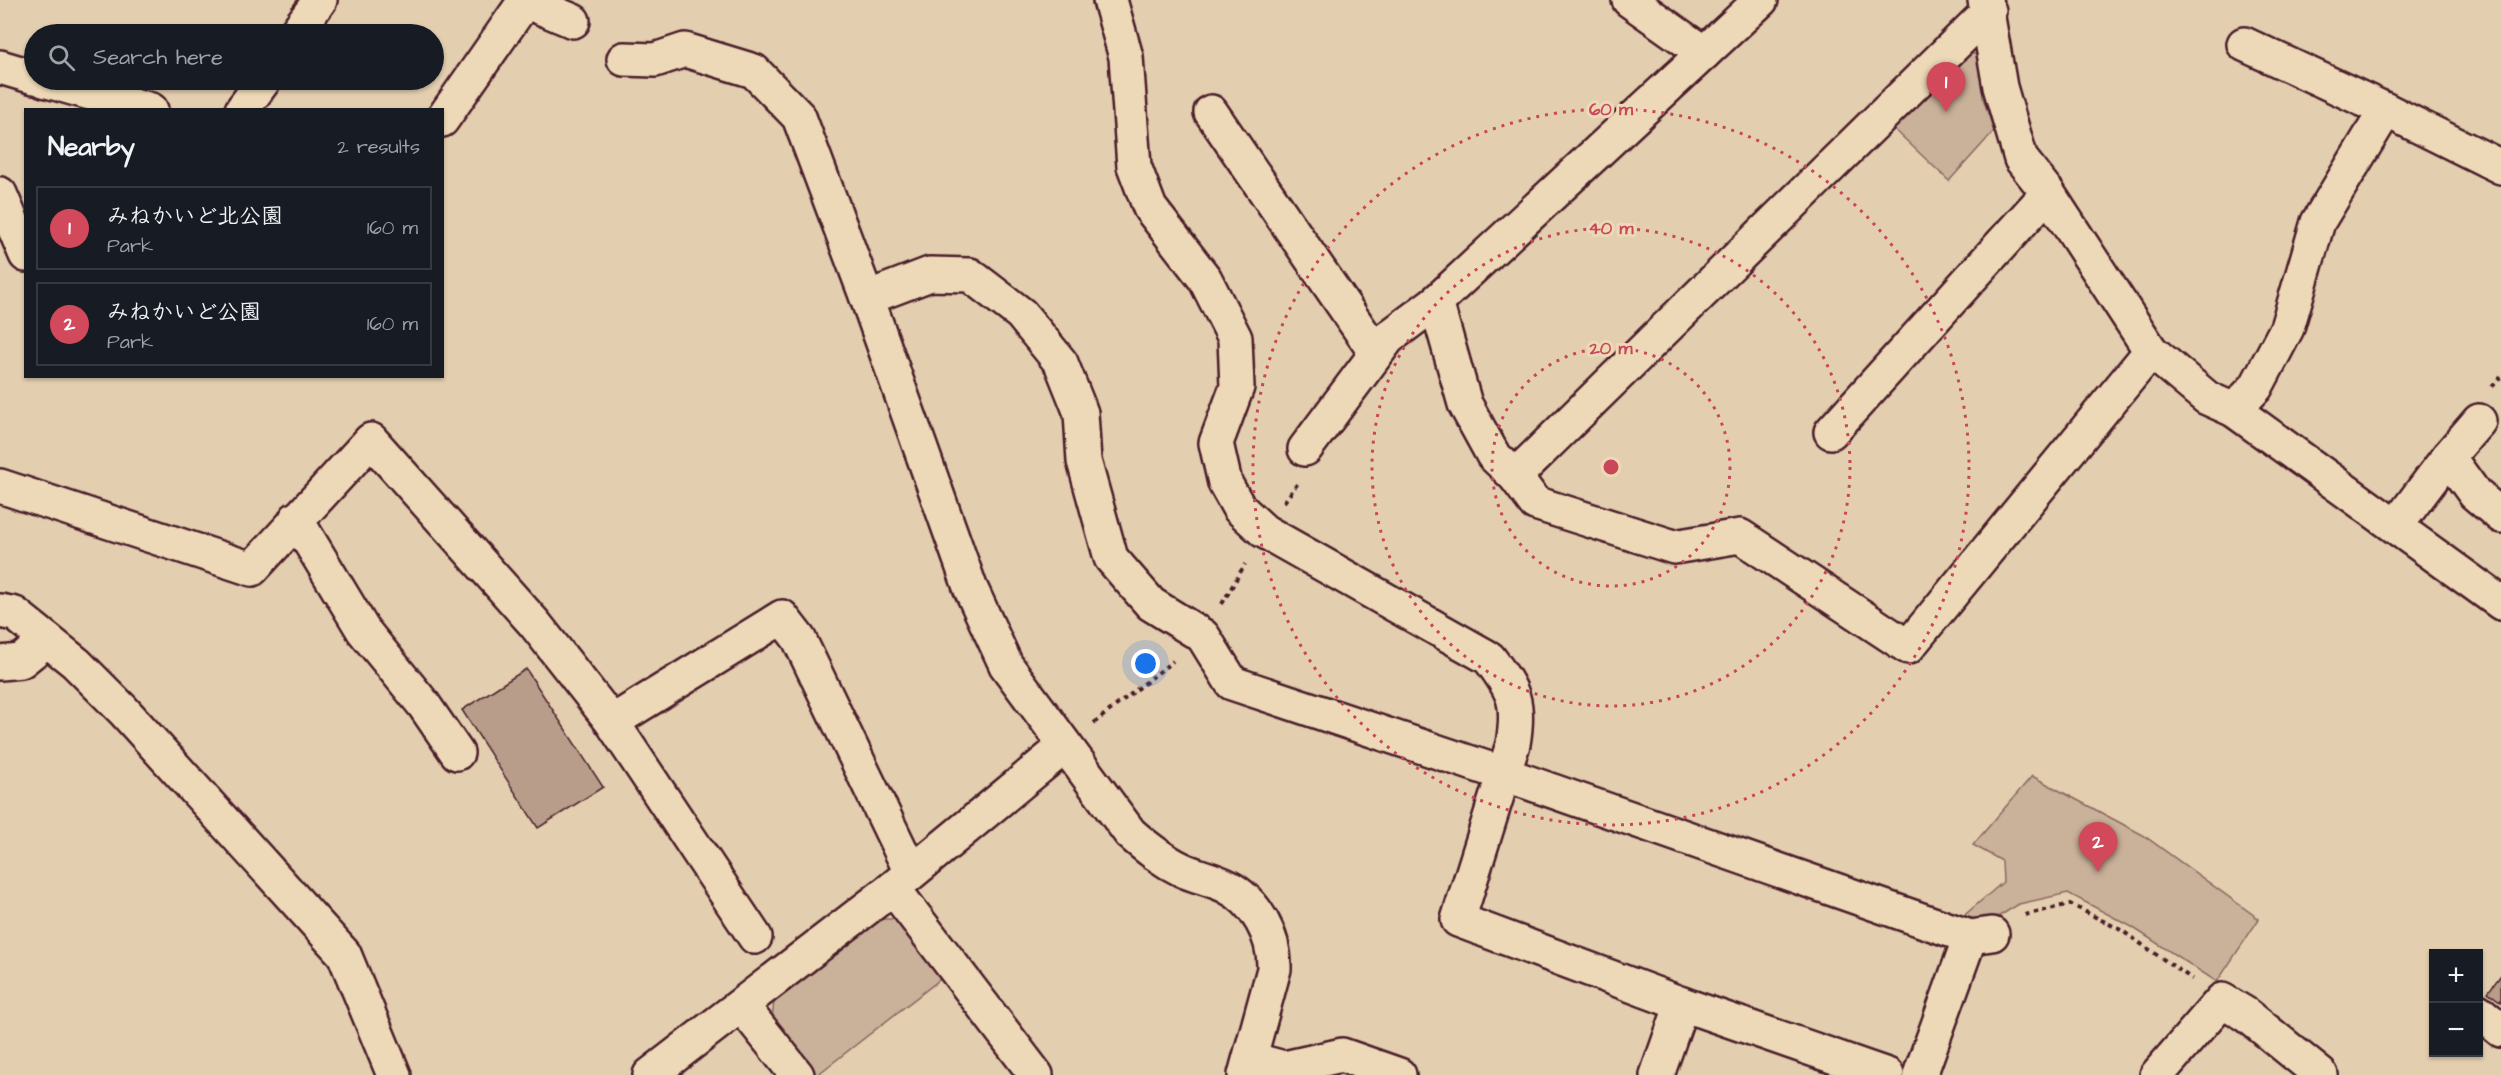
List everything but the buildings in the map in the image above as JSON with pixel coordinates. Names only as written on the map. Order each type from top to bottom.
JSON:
[{"type":"street","points":[[302,24],[320,0]]},
{"type":"street","points":[[1110,0],[1126,57],[1134,166],[1138,177],[1150,208],[1205,279],[1235,338],[1237,387],[1216,443],[1225,483],[1239,508],[1264,531],[1489,658],[1509,685],[1517,716],[1504,774],[1458,920],[1682,1004],[1887,1075]]},
{"type":"street","points":[[1629,0],[1704,53]]},
{"type":"street","points":[[1305,449],[1388,338],[1436,302],[1761,0]]},
{"type":"street","points":[[444,117],[525,1],[573,21]]},
{"type":"street","points":[[1987,6],[2000,87],[2021,159],[2048,192],[2151,351],[2207,398],[2234,410],[2501,603]]},
{"type":"street","points":[[1515,476],[1987,6]]},
{"type":"street","points":[[2244,44],[2501,167]]},
{"type":"street","points":[[624,59],[655,60],[685,50],[754,71],[799,117],[867,298],[970,587],[1006,665],[1130,833],[1156,855],[1242,896],[1255,911],[1269,935],[1275,953],[1274,969],[1248,1067],[1284,1068],[1342,1055],[1399,1075]]},
{"type":"street","points":[[0,67],[24,74]]},
{"type":"street","points":[[80,90],[144,108]]},
{"type":"street","points":[[243,108],[257,90]]},
{"type":"street","points":[[2234,410],[2256,387],[2287,328],[2318,222],[2386,110]]},
{"type":"street","points":[[1211,112],[1376,353]]},
{"type":"street","points":[[1832,432],[2048,192]]},
{"type":"street","points":[[0,194],[24,250]]},
{"type":"street","points":[[867,298],[930,274],[970,275],[1021,314],[1061,363],[1081,413],[1084,461],[1111,558],[1151,604],[1203,636],[1232,683],[1981,936],[1920,1075]]},
{"type":"street","points":[[1436,302],[1465,404],[1493,455],[1515,476],[1535,503],[1674,547],[1740,536],[1908,647],[2151,351]]},
{"type":"street","points":[[2396,526],[2448,457],[2479,421]]},
{"type":"street","points":[[0,486],[252,569],[371,440],[535,624],[612,722],[755,937]]},
{"type":"street","points":[[2448,457],[2475,494],[2501,516]]},
{"type":"street","points":[[296,519],[363,630],[424,705],[457,753]]},
{"type":"street","points":[[0,611],[15,614],[76,663],[123,710],[344,954],[394,1075]]},
{"type":"street","points":[[612,722],[782,617],[799,639],[902,880],[1036,1075]]},
{"type":"street","points":[[0,663],[21,661],[47,640]]},
{"type":"street","points":[[650,1075],[902,880],[1065,746]]},
{"type":"street","points":[[2157,1075],[2222,1000],[2247,1016],[2321,1075]]},
{"type":"street","points":[[1657,1075],[1682,1004]]},
{"type":"street","points":[[742,1006],[797,1075]]},
{"type":"street","points":[[2483,1015],[2501,1030]]},
{"type":"path","points":[[1065,746],[1203,636],[1264,531],[1305,473],[1305,449]]},
{"type":"path","points":[[1981,936],[2021,916],[2070,904],[2121,930],[2222,1000]]},
{"type":"shaded area","points":[[1962,53],[1983,55],[1983,98],[1994,131],[1949,181],[1891,126]]},
{"type":"shaded area","points":[[2032,776],[2143,835],[2259,919],[2217,982],[2132,927],[2068,893],[2019,904],[1988,923],[1960,919],[2003,882],[2002,861],[1973,845]]},
{"type":"shaded area","points":[[881,919],[899,919],[943,977],[817,1075],[813,1075],[772,1019],[774,1001]]},
{"type":"place","name":"みねかいど北公園","points":[[1946,112]]},
{"type":"place","name":"みねかいど公園","points":[[2098,872]]}]
